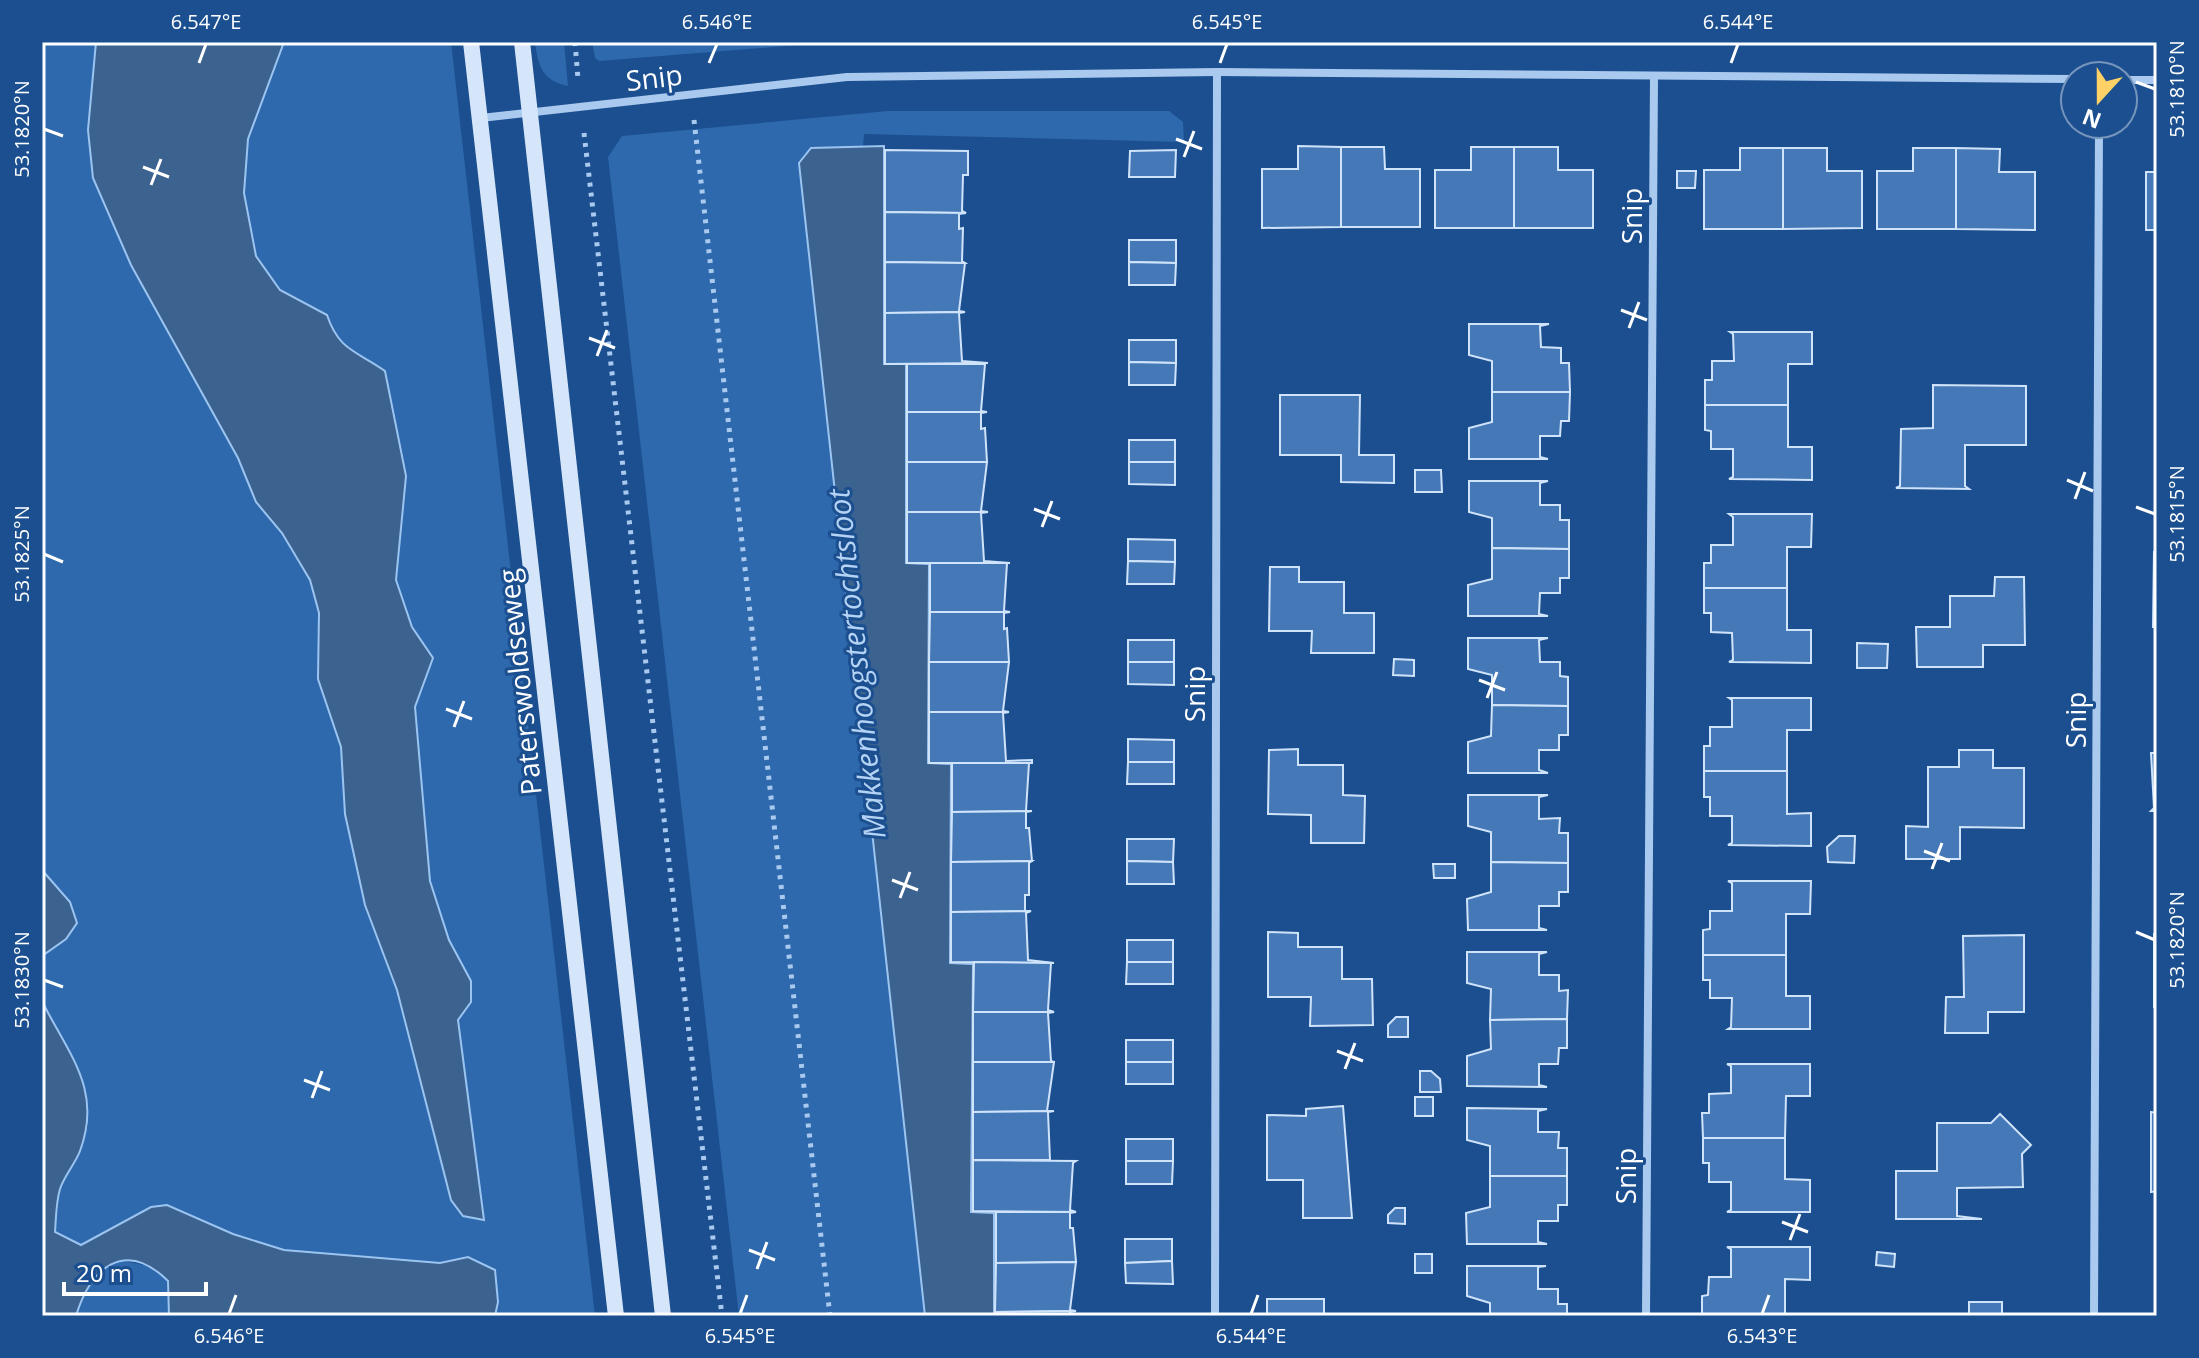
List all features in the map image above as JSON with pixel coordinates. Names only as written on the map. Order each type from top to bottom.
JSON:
[{"type":"main road","name":"Paterswoldseweg","points":[[471,42],[616,1316]]},
{"type":"main road","points":[[522,42],[663,1316]]},
{"type":"street","name":"Snip","points":[[481,118],[847,77],[1217,72],[2059,79]]},
{"type":"street","name":"Snip","points":[[1215,1316],[1217,72]]},
{"type":"street","name":"Snip","points":[[1646,1316],[1654,76]]},
{"type":"street","name":"Snip","points":[[2094,1316],[2099,140]]},
{"type":"path","points":[[691,95],[830,1316]]},
{"type":"path","points":[[581,108],[722,1316]]},
{"type":"shaded area","points":[[42,42],[96,42],[88,130],[93,178],[131,265],[238,458],[256,502],[282,533],[310,580],[319,613],[318,679],[341,747],[345,814],[374,931],[397,990],[451,1200],[484,1219],[458,1019],[471,1002],[471,981],[449,940],[430,881],[415,707],[433,658],[412,627],[396,580],[406,476],[385,372],[343,342],[327,315],[280,291],[255,256],[244,193],[248,139],[284,42],[451,42],[595,1316],[495,1316],[498,1302],[468,1257],[440,1263],[284,1250],[233,1234],[167,1206],[151,1207],[81,1245],[55,1232],[60,1188],[79,1154],[88,1126],[57,1031],[42,1001],[42,956],[66,939],[69,902],[42,870]]},
{"type":"shaded area","points":[[535,42],[564,42],[568,86],[553,81],[543,72]]},
{"type":"shaded area","points":[[592,42],[836,42],[599,61],[595,58]]},
{"type":"shaded area","points":[[888,111],[1169,111],[1183,122],[1184,142],[864,134],[863,147],[811,148],[799,163],[925,1316],[739,1316],[608,157],[622,136]]},
{"type":"shaded area","points":[[119,1260],[153,1267],[168,1282],[169,1316],[76,1316],[90,1282]]},
{"type":"water","points":[[96,42],[284,42],[248,139],[244,193],[256,256],[280,290],[327,315],[343,343],[385,371],[406,476],[396,580],[412,627],[433,658],[415,707],[430,881],[449,940],[471,981],[471,1002],[458,1020],[484,1220],[463,1216],[451,1200],[397,990],[365,905],[345,814],[341,747],[318,679],[319,613],[310,580],[282,533],[256,502],[238,458],[131,265],[93,178],[88,130]]},
{"type":"water","name":"Makkenhoogstertochtsloot","points":[[884,146],[884,364],[906,364],[906,563],[929,564],[928,763],[951,764],[950,963],[973,964],[971,1212],[994,1213],[994,1316],[925,1316],[799,163],[811,148]]},
{"type":"water","points":[[42,870],[70,902],[77,923],[66,939],[42,956]]},
{"type":"water","points":[[42,1001],[72,1055],[85,1090],[87,1109],[80,1151],[60,1189],[55,1232],[81,1245],[151,1207],[167,1205],[233,1234],[284,1250],[440,1263],[468,1257],[495,1270],[498,1302],[495,1316],[169,1316],[168,1281],[152,1268],[124,1261],[111,1264],[100,1272],[90,1284],[76,1316],[42,1316]]},
{"type":"building","points":[[1298,146],[1341,147],[1341,227],[1262,228],[1262,169],[1298,169]]},
{"type":"building","points":[[1341,147],[1384,147],[1385,169],[1420,169],[1420,227],[1341,227]]},
{"type":"building","points":[[1471,147],[1514,147],[1514,228],[1435,228],[1435,170],[1471,170]]},
{"type":"building","points":[[1514,147],[1558,147],[1558,170],[1593,170],[1593,228],[1514,228]]},
{"type":"building","points":[[1740,148],[1783,148],[1783,229],[1704,229],[1704,170],[1740,170]]},
{"type":"building","points":[[1783,148],[1827,148],[1827,171],[1862,171],[1862,228],[1783,229]]},
{"type":"building","points":[[1913,148],[1956,148],[1956,229],[1877,229],[1877,171],[1913,171]]},
{"type":"building","points":[[1956,148],[2000,149],[1999,172],[2035,172],[2035,230],[1956,229]]},
{"type":"building","points":[[885,150],[968,151],[968,175],[963,175],[962,211],[966,213],[885,212]]},
{"type":"building","points":[[1176,150],[1175,177],[1129,177],[1130,151]]},
{"type":"building","points":[[1677,171],[1696,171],[1695,188],[1677,188]]},
{"type":"building","points":[[2146,172],[2157,172],[2157,230],[2146,230]]},
{"type":"building","points":[[885,212],[966,213],[959,214],[959,229],[963,228],[962,261],[965,263],[885,262]]},
{"type":"building","points":[[1129,240],[1176,240],[1176,263],[1129,262]]},
{"type":"building","points":[[885,262],[965,263],[959,311],[965,312],[885,313]]},
{"type":"building","points":[[1129,262],[1176,263],[1175,285],[1129,285]]},
{"type":"building","points":[[965,312],[959,313],[962,361],[988,363],[885,364],[885,313]]},
{"type":"building","points":[[1469,324],[1549,324],[1540,326],[1541,347],[1561,348],[1561,363],[1569,363],[1570,392],[1492,392],[1492,361],[1469,355]]},
{"type":"building","points":[[1730,332],[1812,332],[1812,364],[1788,364],[1788,405],[1705,405],[1705,380],[1712,380],[1712,361],[1734,361],[1733,334]]},
{"type":"building","points":[[1129,340],[1176,340],[1176,363],[1129,362]]},
{"type":"building","points":[[1129,362],[1176,363],[1175,385],[1129,385]]},
{"type":"building","points":[[907,364],[985,364],[981,411],[987,412],[907,412]]},
{"type":"building","points":[[1933,385],[2026,386],[2026,445],[1965,445],[1965,486],[1969,489],[1896,488],[1900,486],[1901,429],[1933,428]]},
{"type":"building","points":[[1492,392],[1570,392],[1569,421],[1561,421],[1560,436],[1540,436],[1540,457],[1548,459],[1469,459],[1469,428],[1492,422]]},
{"type":"building","points":[[1280,395],[1360,395],[1359,455],[1394,455],[1394,483],[1341,482],[1341,455],[1280,455]]},
{"type":"building","points":[[1705,405],[1788,405],[1788,447],[1812,447],[1812,480],[1729,479],[1733,477],[1733,449],[1711,449],[1711,431],[1705,430]]},
{"type":"building","points":[[907,412],[987,412],[981,413],[981,429],[985,428],[987,462],[907,462]]},
{"type":"building","points":[[1129,440],[1175,440],[1175,462],[1129,462]]},
{"type":"building","points":[[907,462],[987,462],[981,511],[988,512],[907,512]]},
{"type":"building","points":[[1129,462],[1175,462],[1175,485],[1129,484]]},
{"type":"building","points":[[1415,470],[1441,470],[1442,492],[1415,492]]},
{"type":"building","points":[[1469,481],[1548,481],[1540,483],[1540,505],[1560,505],[1560,520],[1569,520],[1569,549],[1492,548],[1492,518],[1469,512]]},
{"type":"building","points":[[907,512],[988,512],[981,513],[984,561],[1010,563],[907,563]]},
{"type":"building","points":[[1729,514],[1812,514],[1811,547],[1787,547],[1787,588],[1704,588],[1704,563],[1711,563],[1711,545],[1733,545],[1733,517]]},
{"type":"building","points":[[1128,539],[1175,540],[1175,562],[1128,561]]},
{"type":"building","points":[[1492,548],[1569,549],[1569,578],[1560,578],[1560,593],[1540,593],[1539,614],[1548,616],[1468,616],[1468,585],[1492,579]]},
{"type":"building","points":[[2154,551],[2157,569],[2157,627],[2153,627]]},
{"type":"building","points":[[1128,561],[1175,562],[1174,584],[1127,584]]},
{"type":"building","points":[[930,563],[1007,563],[1004,611],[1010,612],[930,612]]},
{"type":"building","points":[[1270,567],[1299,567],[1299,582],[1344,582],[1344,613],[1374,613],[1374,653],[1311,653],[1312,631],[1269,631]]},
{"type":"building","points":[[1995,577],[2024,577],[2025,645],[1983,645],[1983,667],[1917,667],[1916,627],[1950,627],[1950,596],[1994,596]]},
{"type":"building","points":[[1704,588],[1787,588],[1787,630],[1811,630],[1811,663],[1729,662],[1733,660],[1732,633],[1711,632],[1711,613],[1704,613]]},
{"type":"building","points":[[930,612],[1010,612],[1004,613],[1009,662],[929,662]]},
{"type":"building","points":[[1468,638],[1548,638],[1539,640],[1540,662],[1560,662],[1560,676],[1568,677],[1568,706],[1492,705],[1492,675],[1468,669]]},
{"type":"building","points":[[1128,640],[1174,640],[1174,662],[1128,662]]},
{"type":"building","points":[[1857,643],[1888,644],[1887,668],[1857,668]]},
{"type":"building","points":[[1394,659],[1414,660],[1414,676],[1393,675]]},
{"type":"building","points":[[929,662],[1009,662],[1003,711],[1009,712],[929,712]]},
{"type":"building","points":[[1128,662],[1174,662],[1174,685],[1128,684]]},
{"type":"building","points":[[1729,698],[1811,698],[1811,730],[1787,730],[1787,771],[1704,771],[1704,746],[1710,746],[1710,727],[1732,727],[1732,700]]},
{"type":"building","points":[[1492,705],[1568,706],[1568,735],[1559,735],[1559,750],[1539,750],[1539,770],[1548,773],[1468,773],[1468,742],[1491,736]]},
{"type":"building","points":[[929,712],[1009,712],[1003,713],[1006,761],[1032,760],[1032,763],[929,763]]},
{"type":"building","points":[[1128,739],[1174,740],[1174,762],[1128,762]]},
{"type":"building","points":[[1298,749],[1298,765],[1343,765],[1343,795],[1365,796],[1364,843],[1311,843],[1311,815],[1268,814],[1269,750]]},
{"type":"building","points":[[1959,750],[1993,750],[1993,768],[2024,768],[2024,828],[1960,827],[1960,859],[1906,859],[1906,826],[1928,827],[1928,767],[1959,767]]},
{"type":"building","points":[[2151,753],[2157,753],[2157,811],[2151,811],[2154,808]]},
{"type":"building","points":[[1128,762],[1174,762],[1174,784],[1127,784]]},
{"type":"building","points":[[952,763],[1029,763],[1026,811],[1032,811],[952,812]]},
{"type":"building","points":[[1704,771],[1787,771],[1787,814],[1811,813],[1811,846],[1728,845],[1732,843],[1732,816],[1710,816],[1710,797],[1704,797]]},
{"type":"building","points":[[1468,795],[1548,795],[1539,797],[1539,819],[1560,818],[1559,833],[1568,833],[1568,863],[1491,862],[1491,832],[1468,826]]},
{"type":"building","points":[[1032,811],[1026,812],[1026,828],[1029,828],[1032,861],[951,862],[952,812]]},
{"type":"building","points":[[1839,836],[1855,836],[1854,863],[1828,862],[1827,847]]},
{"type":"building","points":[[1127,839],[1174,839],[1173,862],[1127,861]]},
{"type":"building","points":[[1032,861],[1029,863],[1029,895],[1025,895],[1025,911],[1031,911],[951,912],[951,862]]},
{"type":"building","points":[[1127,861],[1173,862],[1174,884],[1127,884]]},
{"type":"building","points":[[1491,862],[1568,863],[1568,892],[1559,892],[1559,906],[1539,906],[1539,928],[1547,930],[1468,930],[1467,899],[1491,892]]},
{"type":"building","points":[[1433,864],[1455,864],[1455,878],[1434,878]]},
{"type":"building","points":[[1728,881],[1811,881],[1810,914],[1786,914],[1786,955],[1703,955],[1703,930],[1710,929],[1710,911],[1732,911],[1732,883]]},
{"type":"building","points":[[1031,911],[1026,913],[1028,960],[1054,963],[951,962],[951,912]]},
{"type":"building","points":[[1268,932],[1298,933],[1298,947],[1342,947],[1342,979],[1372,979],[1373,1025],[1310,1026],[1311,997],[1268,997]]},
{"type":"building","points":[[2154,934],[2157,934],[2157,1007],[2154,1007]]},
{"type":"building","points":[[2024,935],[2024,1012],[1988,1012],[1988,1033],[1945,1033],[1946,997],[1964,997],[1963,936]]},
{"type":"building","points":[[1127,940],[1173,940],[1173,962],[1127,962]]},
{"type":"building","points":[[1467,952],[1547,952],[1539,954],[1539,975],[1559,975],[1559,991],[1568,990],[1567,1019],[1490,1020],[1491,989],[1467,983]]},
{"type":"building","points":[[1703,955],[1786,955],[1786,996],[1810,996],[1810,1029],[1728,1029],[1731,1027],[1732,998],[1710,998],[1710,980],[1703,980]]},
{"type":"building","points":[[974,962],[1051,963],[1048,1010],[1054,1012],[973,1012]]},
{"type":"building","points":[[1127,962],[1173,962],[1173,984],[1126,984]]},
{"type":"building","points":[[973,1012],[1054,1012],[1048,1013],[1051,1061],[1054,1062],[973,1062]]},
{"type":"building","points":[[1396,1017],[1408,1017],[1408,1037],[1388,1037],[1388,1025]]},
{"type":"building","points":[[1567,1019],[1567,1048],[1559,1048],[1558,1064],[1539,1064],[1539,1085],[1547,1087],[1467,1086],[1467,1056],[1491,1049],[1490,1020]]},
{"type":"building","points":[[1126,1040],[1173,1040],[1173,1062],[1126,1062]]},
{"type":"building","points":[[973,1062],[1054,1062],[1047,1111],[1054,1111],[973,1112]]},
{"type":"building","points":[[1126,1062],[1173,1062],[1173,1084],[1126,1084]]},
{"type":"building","points":[[1727,1064],[1810,1064],[1810,1096],[1786,1096],[1785,1138],[1703,1138],[1702,1113],[1709,1113],[1709,1094],[1731,1093],[1731,1066]]},
{"type":"building","points":[[1420,1071],[1431,1071],[1440,1079],[1441,1092],[1420,1092]]},
{"type":"building","points":[[1415,1097],[1433,1097],[1433,1116],[1415,1116]]},
{"type":"building","points":[[1343,1106],[1352,1218],[1303,1218],[1303,1180],[1267,1180],[1267,1115],[1306,1116],[1306,1109]]},
{"type":"building","points":[[1467,1108],[1547,1109],[1538,1111],[1538,1132],[1559,1132],[1558,1148],[1567,1148],[1567,1176],[1490,1176],[1490,1146],[1467,1140]]},
{"type":"building","points":[[1054,1111],[1048,1112],[1050,1160],[973,1160],[973,1112]]},
{"type":"building","points":[[2151,1112],[2157,1113],[2157,1191],[2151,1192]]},
{"type":"building","points":[[2000,1114],[2031,1145],[2022,1154],[2023,1187],[1957,1188],[1957,1216],[1982,1219],[1896,1219],[1896,1171],[1937,1171],[1937,1123],[1991,1123]]},
{"type":"building","points":[[1703,1138],[1785,1138],[1785,1179],[1810,1180],[1810,1212],[1727,1212],[1731,1210],[1731,1182],[1709,1182],[1709,1163],[1703,1163]]},
{"type":"building","points":[[1126,1139],[1173,1139],[1173,1161],[1126,1161]]},
{"type":"building","points":[[973,1160],[1076,1161],[1073,1163],[1070,1210],[1076,1212],[973,1211]]},
{"type":"building","points":[[1126,1161],[1173,1161],[1172,1184],[1126,1184]]},
{"type":"building","points":[[1490,1176],[1567,1176],[1567,1205],[1558,1205],[1558,1221],[1538,1221],[1538,1242],[1547,1244],[1467,1244],[1466,1213],[1490,1207]]},
{"type":"building","points":[[1395,1208],[1405,1208],[1405,1224],[1388,1223],[1388,1215]]},
{"type":"building","points":[[996,1212],[1076,1212],[1070,1213],[1070,1228],[1073,1228],[1076,1262],[996,1263]]},
{"type":"building","points":[[1125,1239],[1172,1239],[1172,1261],[1125,1263]]},
{"type":"building","points":[[1727,1247],[1810,1247],[1810,1280],[1785,1279],[1785,1316],[1702,1316],[1702,1296],[1708,1295],[1709,1277],[1731,1277],[1731,1249]]},
{"type":"building","points":[[1877,1252],[1895,1254],[1894,1267],[1876,1265]]},
{"type":"building","points":[[1415,1254],[1432,1254],[1432,1273],[1415,1273]]},
{"type":"building","points":[[1172,1261],[1173,1284],[1126,1283],[1125,1263]]},
{"type":"building","points":[[1076,1262],[1070,1310],[1076,1311],[995,1312],[996,1263]]},
{"type":"building","points":[[1467,1266],[1546,1266],[1538,1267],[1538,1289],[1558,1289],[1558,1304],[1567,1304],[1567,1316],[1490,1316],[1490,1303],[1467,1296]]},
{"type":"building","points":[[1267,1299],[1324,1299],[1324,1316],[1267,1316]]},
{"type":"building","points":[[1969,1302],[2002,1302],[2002,1316],[1969,1316]]},
{"type":"building","points":[[1076,1311],[1070,1312],[1070,1316],[995,1316],[995,1312]]}]
